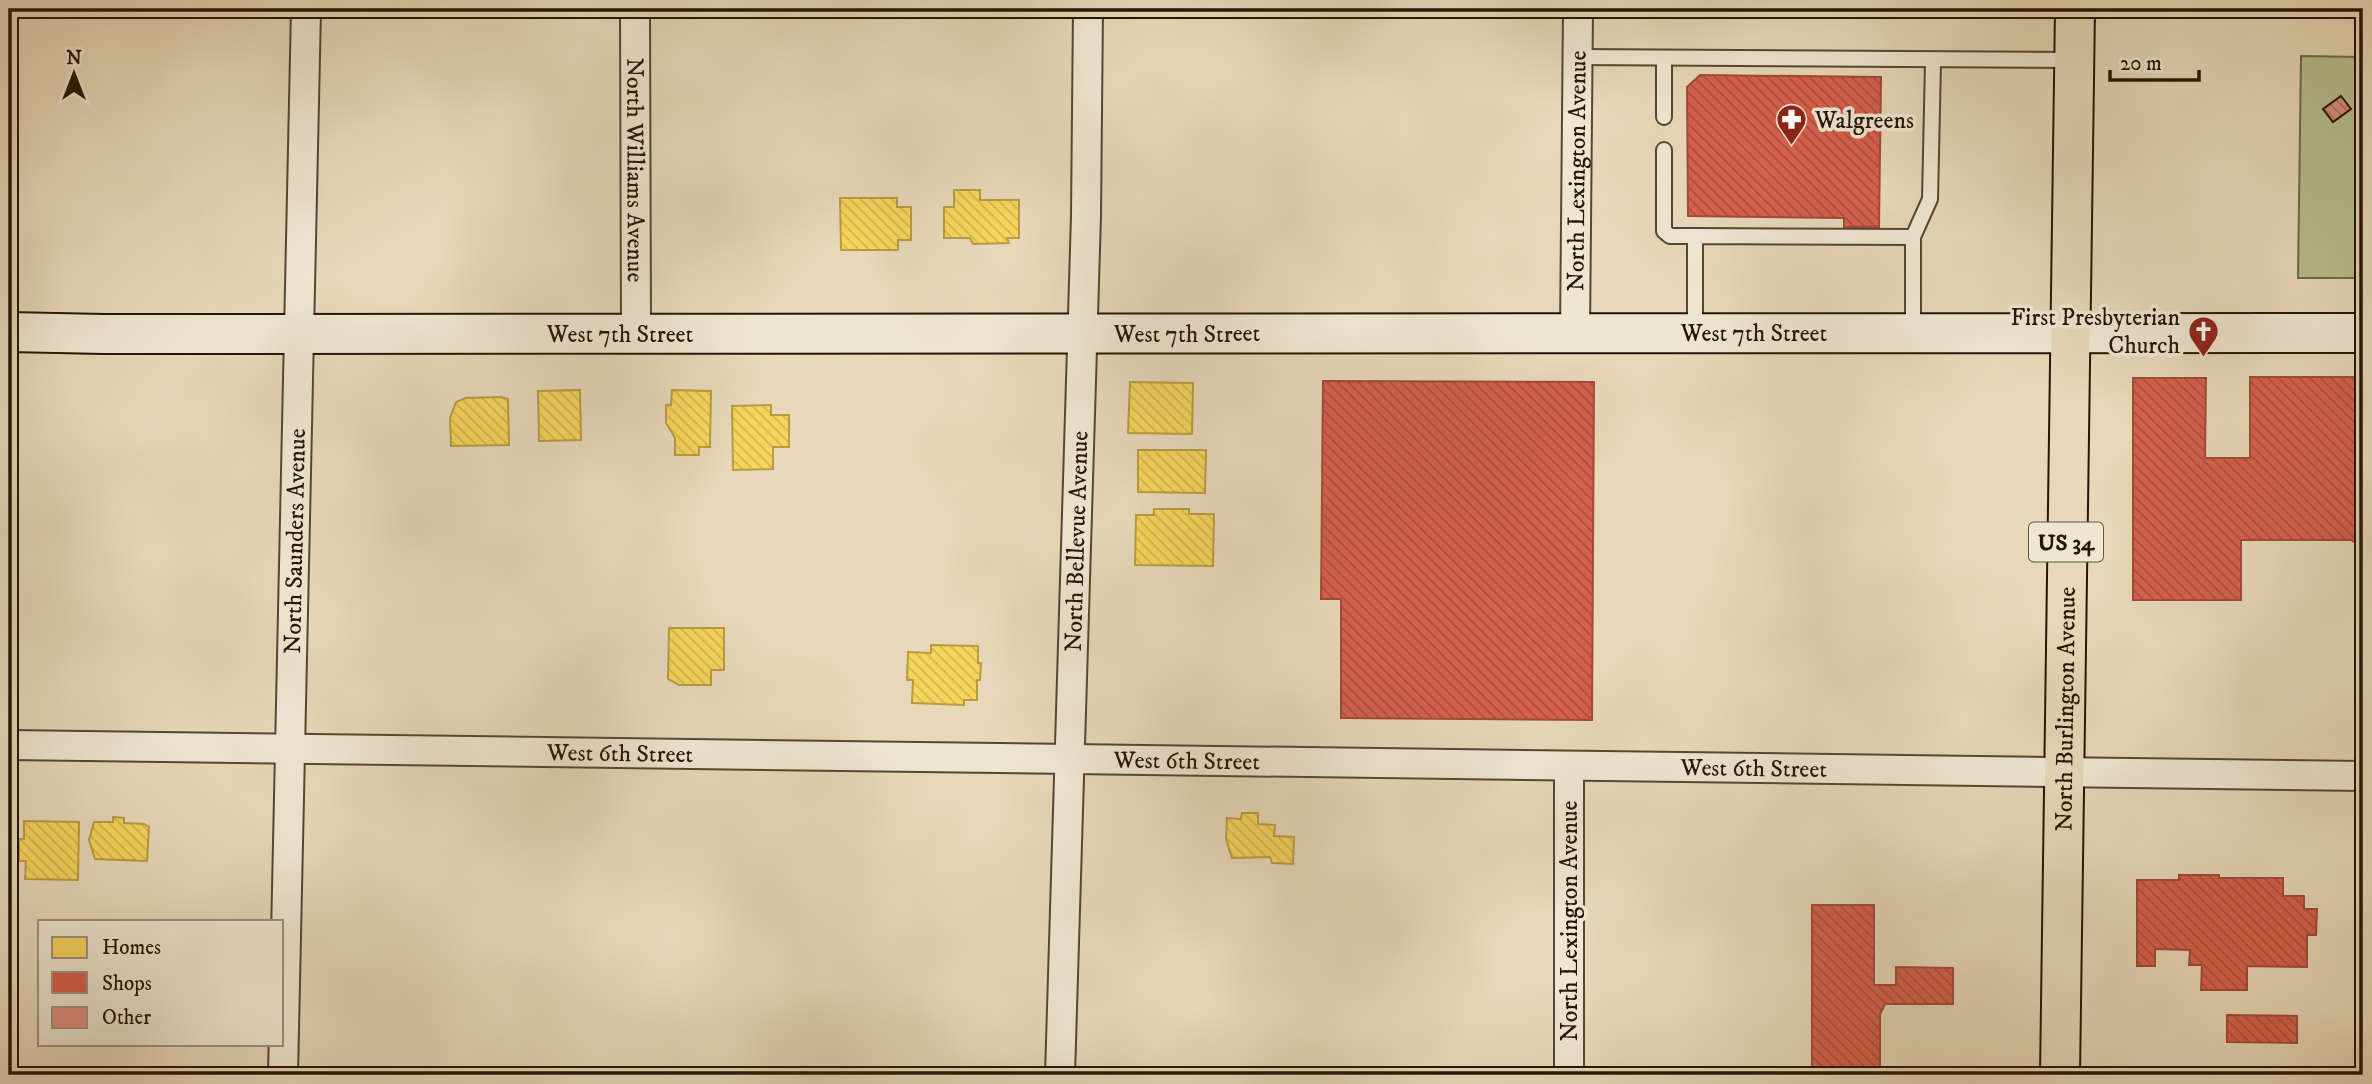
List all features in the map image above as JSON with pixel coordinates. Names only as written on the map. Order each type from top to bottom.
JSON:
[{"type":"highway","name":"North Burlington Avenue","points":[[2060,1075],[2075,9]]},
{"type":"main road","name":"West 7th Street","points":[[9,332],[2363,333]]},
{"type":"street","name":"North Saunders Avenue","points":[[284,1039],[306,9]]},
{"type":"street","name":"North Williams Avenue","points":[[635,9],[636,333]]},
{"type":"street","name":"North Bellevue Avenue","points":[[1060,1075],[1083,332],[1088,9]]},
{"type":"street","name":"North Lexington Avenue","points":[[1575,332],[1578,9]]},
{"type":"street","name":"West 6th Street","points":[[9,745],[2363,776]]},
{"type":"street","name":"North Lexington Avenue","points":[[1569,766],[1569,1075]]},
{"type":"street","name":"North Saunders Avenue","points":[[283,1075],[284,1046]]},
{"type":"lane","points":[[1577,57],[2074,60]]},
{"type":"lane","points":[[1664,58],[1664,117]]},
{"type":"lane","points":[[1913,332],[1913,237],[1930,199],[1933,63]]},
{"type":"lane","points":[[1664,150],[1664,231],[1670,236],[1913,237]]},
{"type":"lane","points":[[1695,236],[1695,332]]},
{"type":"green space","points":[[2301,56],[2363,57],[2363,278],[2298,278]]},
{"type":"building: Homes","points":[[954,190],[980,190],[980,200],[1019,200],[1019,238],[1007,238],[1009,243],[973,244],[970,238],[944,238],[944,207],[954,207]]},
{"type":"building: Homes","points":[[840,198],[897,198],[897,207],[911,207],[911,240],[898,240],[898,250],[841,250]]},
{"type":"building: Homes","points":[[1130,382],[1193,383],[1192,434],[1128,433]]},
{"type":"building: Homes","points":[[580,390],[581,440],[539,441],[538,391]]},
{"type":"building: Homes","points":[[672,390],[711,391],[710,447],[699,447],[699,455],[675,455],[675,438],[666,423],[666,405],[671,405]]},
{"type":"building: Homes","points":[[466,398],[508,399],[509,445],[451,446],[450,418],[456,402]]},
{"type":"building: Homes","points":[[771,405],[771,415],[789,415],[789,447],[773,447],[773,469],[733,470],[732,406]]},
{"type":"building: Homes","points":[[1138,450],[1206,450],[1205,493],[1138,492]]},
{"type":"building: Homes","points":[[1154,509],[1189,509],[1189,514],[1214,514],[1213,566],[1135,565],[1136,515],[1154,515]]},
{"type":"building: Homes","points":[[669,628],[724,628],[724,670],[711,670],[711,685],[679,685],[668,679]]},
{"type":"building: Homes","points":[[931,645],[978,646],[978,663],[981,663],[980,680],[977,680],[977,700],[964,700],[964,705],[912,703],[913,680],[907,680],[908,652],[931,653]]},
{"type":"building: Homes","points":[[1242,813],[1258,813],[1258,824],[1275,825],[1274,836],[1294,837],[1293,864],[1272,863],[1270,857],[1232,858],[1226,839],[1227,818],[1241,819]]},
{"type":"building: Homes","points":[[113,817],[124,818],[124,823],[144,824],[149,827],[147,861],[95,859],[89,840],[94,822],[113,822]]},
{"type":"building: Homes","points":[[24,821],[79,822],[78,880],[25,879],[26,861],[19,861],[19,839],[24,839]]},
{"type":"building: Shops","points":[[1700,75],[1881,77],[1879,227],[1844,227],[1844,218],[1688,216],[1687,87]]},
{"type":"building: Shops","points":[[2250,377],[2363,377],[2363,577],[2362,547],[2351,540],[2241,540],[2241,600],[2133,600],[2133,378],[2206,378],[2205,458],[2250,458]]},
{"type":"building: Shops","points":[[1323,381],[1594,382],[1592,720],[1341,718],[1341,599],[1321,599]]},
{"type":"building: Shops","points":[[2179,875],[2283,878],[2283,896],[2304,896],[2304,909],[2317,909],[2316,935],[2307,935],[2307,967],[2247,966],[2247,990],[2201,990],[2202,965],[2189,965],[2190,950],[2155,949],[2155,966],[2137,966],[2137,880],[2179,880]]},
{"type":"building: Shops","points":[[1812,905],[1874,905],[1874,985],[1896,985],[1896,967],[1953,968],[1953,1004],[1885,1004],[1880,1014],[1880,1075],[1812,1075]]},
{"type":"building: Shops","points":[[2227,1015],[2297,1016],[2297,1043],[2227,1042]]},
{"type":"building: Other","points":[[2341,96],[2351,109],[2333,122],[2323,109]]},
{"type":"place","name":"Walgreens","points":[[1792,147]]},
{"type":"place","name":"First Presbyterian Church","points":[[2203,358]]}]
